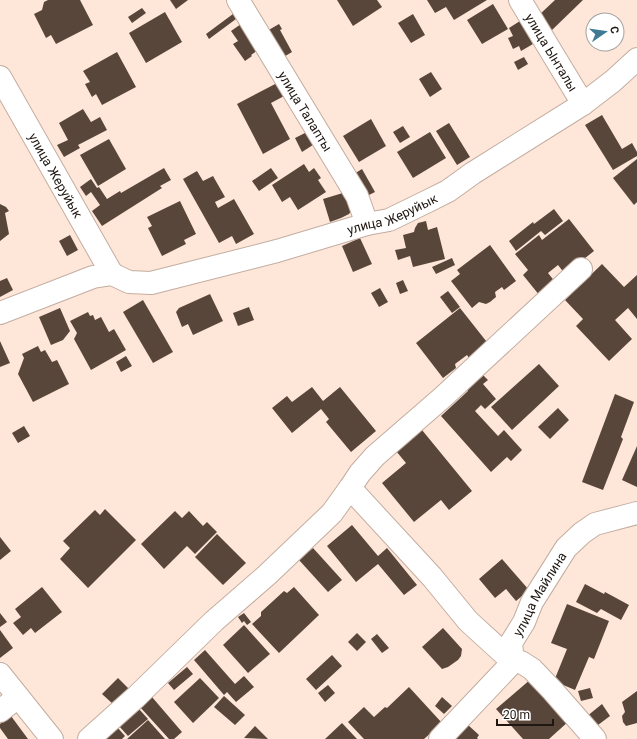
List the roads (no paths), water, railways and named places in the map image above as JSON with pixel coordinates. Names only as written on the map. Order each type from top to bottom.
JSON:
[{"type":"street","name":"улица Талапты","points":[[238,0],[357,196],[367,224]]},
{"type":"street","name":"улица Ынталы","points":[[520,0],[583,104]]},
{"type":"street","name":"улица Жеруйык","points":[[0,77],[112,274],[129,282],[151,283],[277,251],[367,224],[389,220],[448,191],[473,173],[583,104],[613,81],[637,59]]},
{"type":"street","points":[[88,739],[141,692],[214,621],[267,575],[332,513],[360,472],[374,456],[454,386],[581,269]]},
{"type":"street","points":[[0,313],[93,277],[112,274]]},
{"type":"street","points":[[350,488],[432,577],[468,621],[513,662],[521,662],[532,669],[595,739]]},
{"type":"street","name":"улица Майлина","points":[[513,662],[511,643],[524,622],[532,602],[566,548],[582,533],[595,524],[637,513]]},
{"type":"street","points":[[440,739],[487,687],[513,662]]},
{"type":"street","points":[[0,674],[52,739]]},
{"type":"street","points":[[0,711],[18,697]]}]
